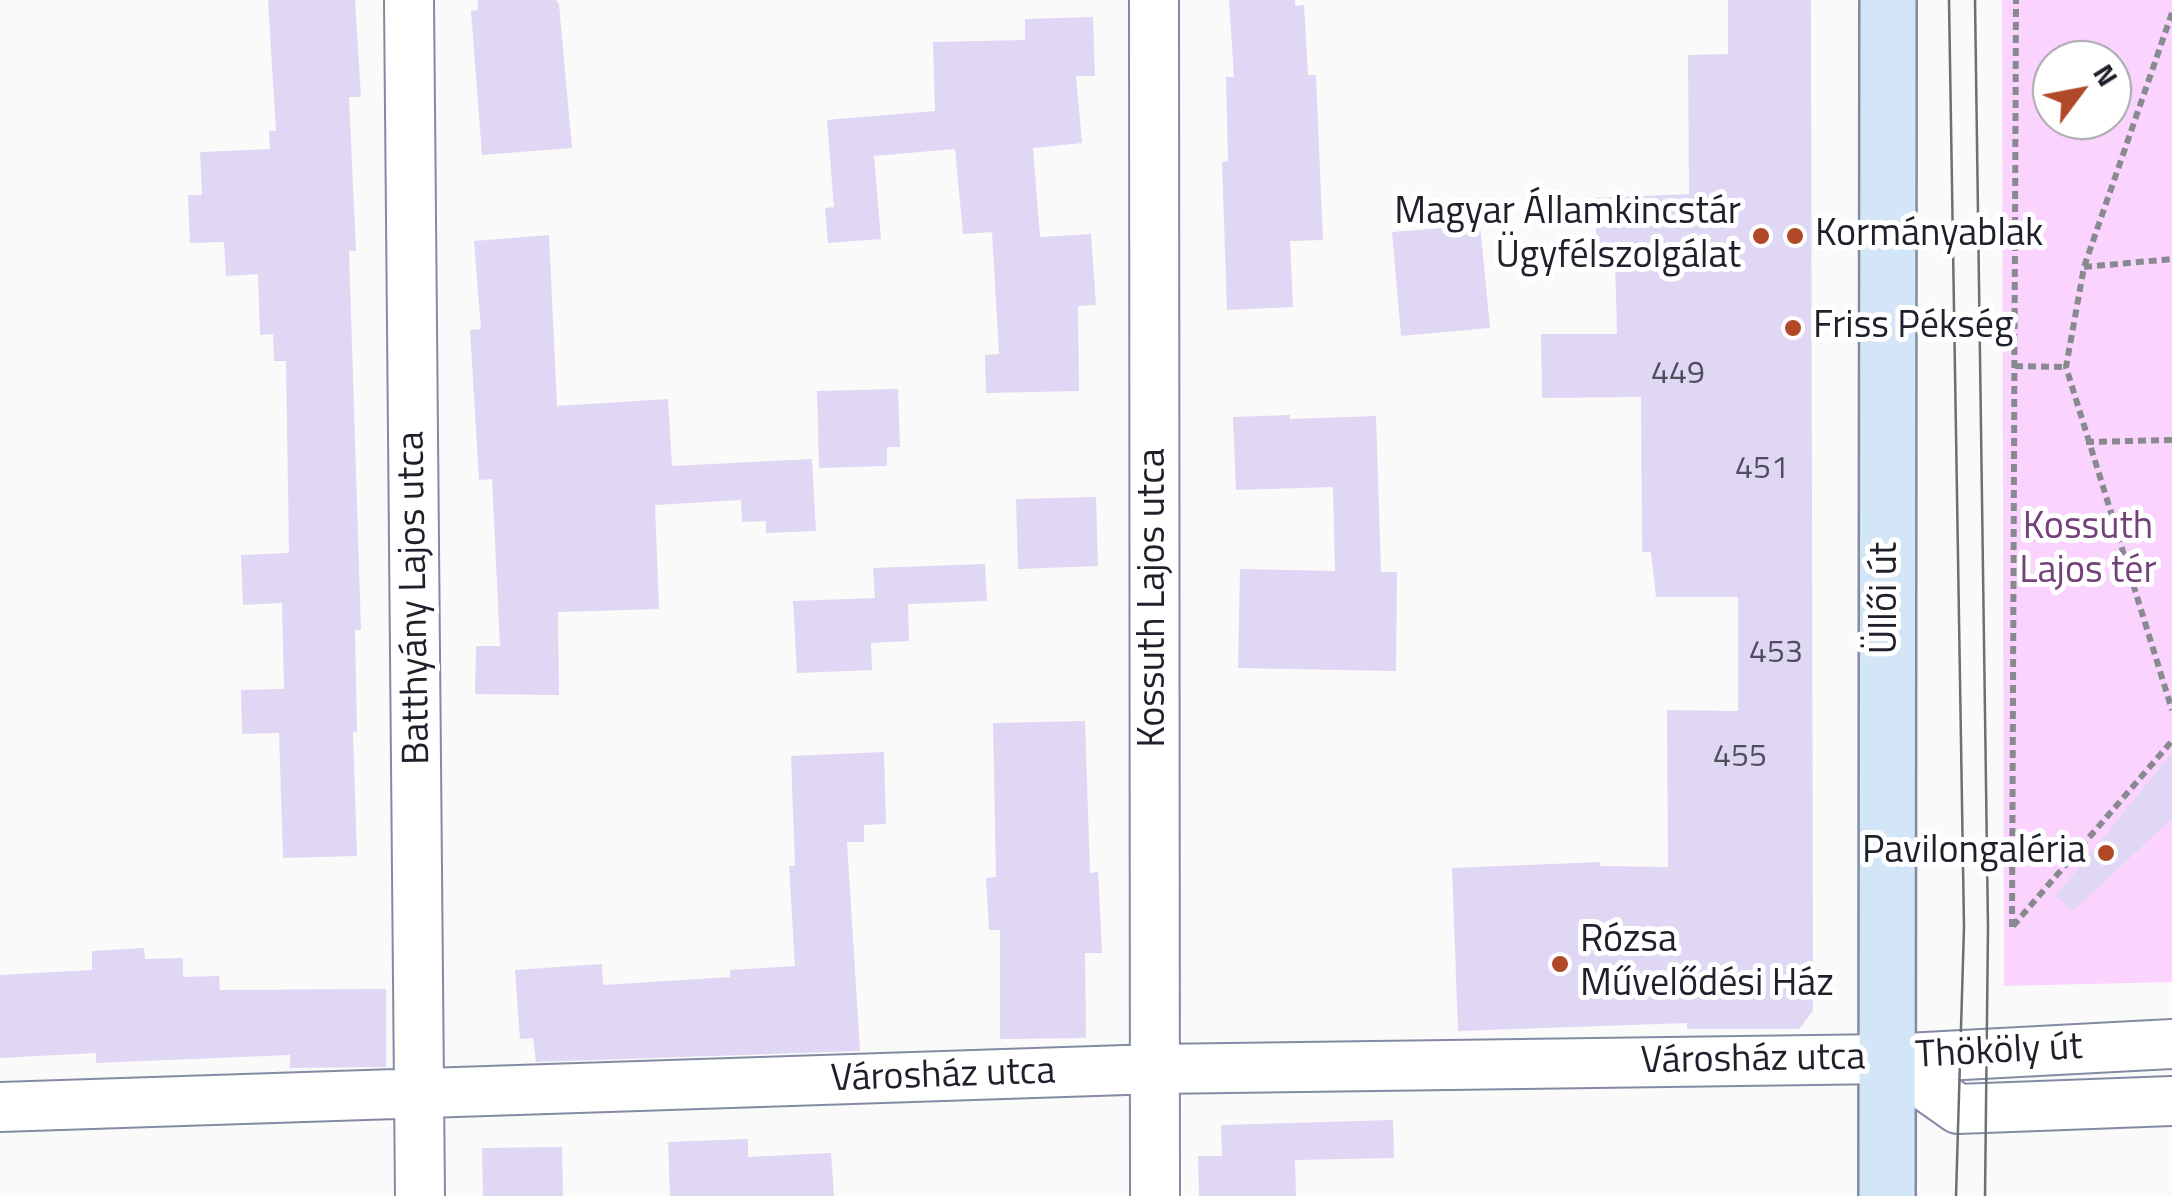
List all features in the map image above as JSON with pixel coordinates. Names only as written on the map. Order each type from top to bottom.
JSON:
[{"type":"main road","name":"Üllői út","points":[[1887,1196],[1888,0]]},
{"type":"street","name":"Batthyány Lajos utca","points":[[408,0],[420,1196]]},
{"type":"street","name":"Kossuth Lajos utca","points":[[1154,0],[1155,1196]]},
{"type":"street","name":"Thököly út","points":[[1886,1059],[2172,1044]]},
{"type":"street","name":"Városház utca","points":[[0,1107],[1156,1070],[1886,1059]]},
{"type":"street","name":"Thököly út","points":[[1886,1059],[1958,1109],[2172,1101]]},
{"type":"path","points":[[2016,0],[2012,927],[2172,741]]},
{"type":"path","points":[[2172,13],[2084,267],[2066,367],[2086,442],[2172,710]]},
{"type":"path","points":[[2084,267],[2172,259]]},
{"type":"path","points":[[2015,366],[2066,367]]},
{"type":"path","points":[[2086,442],[2172,440]]},
{"type":"green space","name":"Kossuth Lajos tér","points":[[2002,0],[2172,0],[2172,982],[2004,986]]},
{"type":"building","points":[[268,0],[355,0],[361,97],[349,97],[356,251],[349,251],[361,630],[355,630],[357,732],[353,732],[357,856],[283,858],[279,733],[242,734],[241,690],[284,689],[282,603],[243,605],[241,555],[289,553],[286,361],[274,361],[273,334],[260,335],[258,274],[226,276],[224,242],[190,243],[188,195],[202,195],[200,152],[270,149],[269,131],[276,131]]},
{"type":"building","points":[[478,0],[556,0],[559,4],[572,148],[482,155],[471,11],[478,10]]},
{"type":"building","points":[[1229,0],[1295,0],[1295,6],[1304,5],[1308,75],[1316,75],[1323,240],[1290,241],[1293,307],[1227,310],[1222,162],[1228,161],[1226,77],[1234,77]]},
{"type":"building","points":[[1728,0],[1811,0],[1813,1011],[1799,1029],[1687,1029],[1687,1023],[1458,1031],[1452,868],[1600,862],[1600,866],[1668,867],[1667,710],[1738,711],[1738,597],[1656,597],[1651,552],[1642,552],[1641,397],[1542,398],[1541,334],[1617,334],[1615,259],[1597,259],[1595,198],[1689,194],[1688,55],[1728,54]]},
{"type":"building","points":[[1093,17],[1095,76],[1076,76],[1082,143],[1033,148],[1040,237],[1091,234],[1096,305],[1078,306],[1079,391],[986,393],[985,355],[999,354],[992,232],[963,234],[955,149],[874,156],[881,239],[828,243],[825,208],[834,207],[827,120],[935,111],[933,42],[1025,40],[1025,19]]},
{"type":"building","points":[[1480,225],[1490,328],[1401,336],[1392,232]]},
{"type":"building","points":[[549,235],[557,406],[668,399],[672,466],[812,459],[816,531],[766,533],[766,521],[742,522],[741,500],[655,505],[659,609],[558,612],[559,695],[475,694],[476,646],[500,646],[492,479],[479,480],[470,330],[481,329],[474,241]]},
{"type":"building","points":[[898,389],[900,447],[887,447],[887,466],[819,468],[817,391]]},
{"type":"building","points":[[1290,415],[1290,419],[1376,416],[1381,572],[1397,572],[1396,671],[1238,668],[1240,569],[1335,571],[1333,487],[1236,490],[1233,417]]},
{"type":"building","points":[[1096,497],[1098,566],[1018,569],[1016,499]]},
{"type":"building","points":[[985,564],[987,601],[908,604],[909,641],[871,643],[872,670],[797,673],[793,601],[875,598],[873,568]]},
{"type":"building","points":[[1085,721],[1090,873],[1098,872],[1102,953],[1085,953],[1086,1038],[1000,1039],[1000,930],[989,930],[986,878],[996,877],[993,723]]},
{"type":"building","points":[[884,752],[886,824],[864,825],[864,842],[847,842],[860,1051],[536,1062],[533,1038],[520,1039],[515,970],[602,964],[603,985],[730,977],[730,970],[795,966],[789,866],[795,866],[791,756]]},
{"type":"building","points":[[2172,753],[2172,818],[2073,911],[2056,896]]},
{"type":"building","points":[[144,948],[145,959],[183,958],[183,977],[219,976],[220,990],[386,989],[386,1067],[290,1068],[290,1055],[96,1063],[96,1053],[0,1058],[0,975],[92,970],[92,951]]},
{"type":"building","points":[[1393,1120],[1394,1158],[1295,1160],[1296,1196],[1199,1196],[1198,1156],[1222,1156],[1221,1125]]},
{"type":"building","points":[[748,1139],[748,1157],[831,1153],[834,1196],[670,1196],[668,1142]]},
{"type":"building","points":[[562,1147],[563,1196],[483,1196],[482,1148]]},
{"type":"tram line","points":[[1949,0],[1964,927],[1956,1196]]},
{"type":"tram line","points":[[1975,0],[1988,927],[1985,1196]]},
{"type":"place","name":"Magyar Államkincstár Ügyfélszolgálat","points":[[1761,236]]},
{"type":"place","name":"Kormányablak","points":[[1795,236]]},
{"type":"place","name":"Friss Pékség","points":[[1793,328]]},
{"type":"place","name":"Pavilongaléria","points":[[2106,853]]},
{"type":"place","name":"Rózsa Művelődési Ház","points":[[1560,964]]}]
